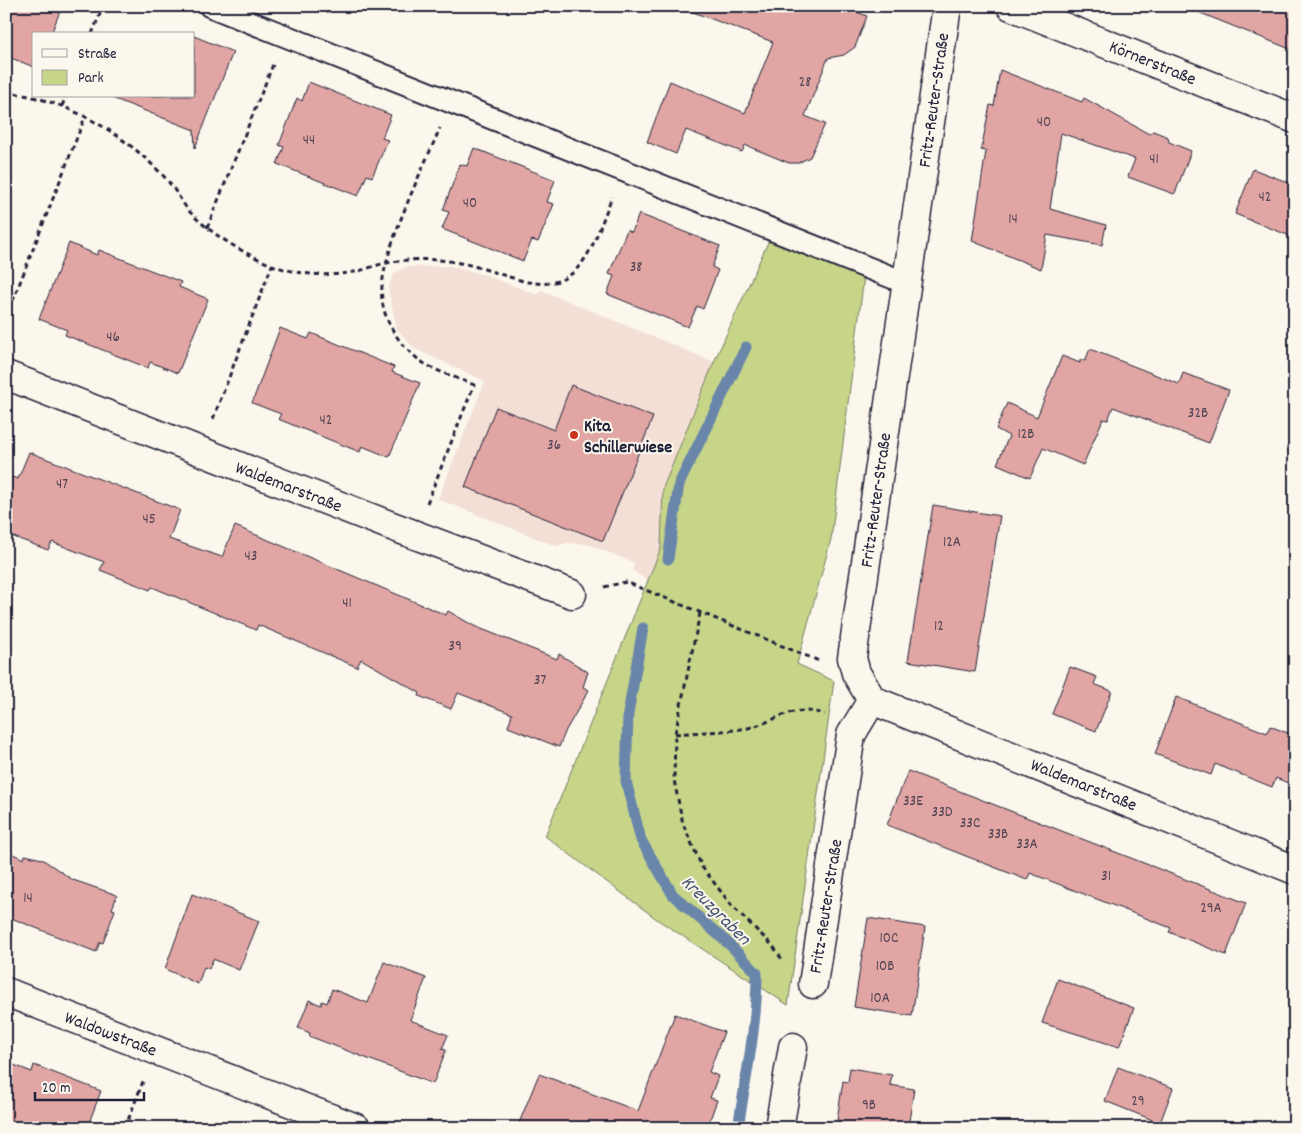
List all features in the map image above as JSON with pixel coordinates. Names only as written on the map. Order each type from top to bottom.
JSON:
[{"type":"street","name":"Fritz-Reuter-Straße","points":[[813,984],[851,735],[872,700],[856,673],[852,658],[948,6]]},
{"type":"street","name":"Körnerstraße","points":[[1010,6],[1295,119]]},
{"type":"street","name":"Waldemarstraße","points":[[6,375],[389,525],[572,594]]},
{"type":"street","name":"Waldemarstraße","points":[[872,700],[1295,870]]},
{"type":"street","name":"Waldowstraße","points":[[6,992],[356,1128]]},
{"type":"street","points":[[779,1128],[792,1047]]},
{"type":"lane","points":[[210,6],[906,283]]},
{"type":"path","points":[[93,32],[103,6]]},
{"type":"path","points":[[207,228],[285,36]]},
{"type":"path","points":[[6,92],[62,106],[122,137],[168,182],[189,210],[207,228],[272,265],[314,275],[354,272],[386,263],[422,259],[454,261],[484,267],[527,282],[542,285],[559,282],[574,272],[586,258],[624,171]]},
{"type":"path","points":[[62,106],[65,98]]},
{"type":"path","points":[[426,503],[474,385],[425,364],[407,349],[391,328],[382,301],[382,279],[386,263],[451,102]]},
{"type":"path","points":[[6,318],[86,117]]},
{"type":"path","points":[[213,418],[272,265]]},
{"type":"path","points":[[572,594],[626,582],[821,661],[852,658]]},
{"type":"path","points":[[700,613],[675,734],[676,789],[684,824],[702,867],[732,906],[772,946],[787,967]]},
{"type":"path","points":[[675,734],[748,728],[785,713],[812,710],[858,722]]},
{"type":"path","points":[[125,1128],[145,1077]]},
{"type":"shaded area","name":"Kita Schillerwiese","points":[[449,266],[485,275],[538,295],[541,290],[714,362],[663,488],[661,548],[649,581],[632,570],[635,563],[587,544],[567,543],[556,546],[438,499],[485,381],[415,349],[397,329],[388,288],[394,274],[406,267]]},
{"type":"green space","points":[[769,240],[864,276],[831,539],[797,664],[834,681],[788,1005],[658,920],[545,836],[661,548],[663,488],[714,362]]},
{"type":"building","points":[[6,6],[62,6],[52,32],[32,32],[32,66],[6,56]]},
{"type":"building","points":[[686,6],[841,6],[867,16],[855,47],[844,55],[828,58],[805,116],[825,124],[810,157],[798,163],[789,163],[745,145],[742,152],[686,130],[676,154],[647,142],[670,81],[745,113],[773,42],[685,9]]},
{"type":"building","points":[[1188,6],[1295,6],[1295,51],[1188,8]]},
{"type":"building","points":[[195,36],[233,52],[195,148],[194,130],[112,98],[195,98]]},
{"type":"building","points":[[1000,70],[1082,102],[1084,98],[1149,134],[1153,131],[1168,137],[1169,142],[1191,151],[1174,194],[1128,177],[1135,159],[1061,133],[1050,209],[1106,225],[1102,245],[1047,235],[1041,269],[972,241],[986,151],[981,150],[990,105],[994,106]]},
{"type":"building","points":[[309,82],[391,115],[382,138],[388,140],[372,177],[367,175],[358,196],[277,164],[284,147],[279,145],[297,98],[302,101]]},
{"type":"building","points":[[474,148],[555,180],[547,202],[554,204],[538,242],[532,240],[523,261],[442,229],[449,212],[443,210],[460,164],[467,166]]},
{"type":"building","points":[[1253,169],[1295,185],[1295,238],[1235,214]]},
{"type":"building","points":[[639,214],[720,246],[712,267],[718,270],[703,309],[697,306],[688,327],[607,294],[614,276],[609,274],[627,230],[632,232]]},
{"type":"building","points":[[69,243],[97,255],[99,250],[181,282],[179,287],[208,299],[178,373],[150,362],[148,368],[65,335],[67,330],[39,319]]},
{"type":"building","points":[[280,328],[308,339],[311,333],[394,367],[392,372],[420,383],[389,457],[362,446],[360,452],[278,419],[281,414],[252,403]]},
{"type":"building","points":[[1090,349],[1179,384],[1183,373],[1229,390],[1209,443],[1113,407],[1108,420],[1103,419],[1083,465],[1043,448],[1030,478],[997,464],[1009,436],[996,429],[1007,403],[1037,417],[1062,356],[1080,363],[1080,359],[1085,361]]},
{"type":"building","points":[[571,385],[653,417],[603,541],[465,487],[496,407],[554,430]]},
{"type":"building","points":[[29,452],[180,510],[169,539],[222,557],[235,526],[446,615],[448,611],[474,626],[557,659],[559,654],[588,672],[583,687],[589,690],[566,730],[559,747],[508,727],[512,714],[458,693],[451,709],[419,696],[420,693],[361,659],[357,667],[258,625],[256,630],[152,587],[150,590],[100,570],[104,562],[52,542],[48,550],[6,534],[6,493],[12,477],[18,479]]},
{"type":"building","points":[[933,505],[1000,516],[975,672],[908,661]]},
{"type":"building","points":[[1070,667],[1097,677],[1094,684],[1112,691],[1096,731],[1052,714]]},
{"type":"building","points":[[1176,697],[1267,733],[1270,726],[1295,736],[1295,786],[1276,778],[1272,787],[1215,764],[1211,775],[1155,754]]},
{"type":"building","points":[[908,771],[1246,903],[1226,955],[1169,932],[1171,928],[1030,873],[1027,880],[887,825]]},
{"type":"building","points":[[6,851],[24,859],[25,855],[42,859],[73,880],[117,895],[112,909],[115,910],[103,943],[100,942],[96,952],[6,916]]},
{"type":"building","points":[[192,894],[259,921],[239,970],[213,959],[209,969],[204,967],[198,984],[165,969]]},
{"type":"building","points":[[868,918],[925,927],[912,1016],[854,1007]]},
{"type":"building","points":[[384,962],[426,978],[410,1020],[448,1035],[442,1049],[446,1050],[433,1084],[309,1036],[310,1033],[298,1028],[309,1000],[321,1005],[322,1001],[327,1003],[332,989],[368,1003]]},
{"type":"building","points":[[1058,979],[1134,1008],[1119,1047],[1042,1023]]},
{"type":"building","points":[[675,1014],[724,1032],[709,1072],[718,1076],[710,1098],[717,1100],[707,1128],[517,1128],[539,1074],[638,1111]]},
{"type":"building","points":[[6,1062],[32,1072],[34,1065],[101,1091],[87,1128],[6,1128]]},
{"type":"building","points":[[1118,1067],[1173,1088],[1160,1123],[1105,1101]]},
{"type":"building","points":[[850,1068],[892,1075],[890,1085],[914,1089],[908,1128],[841,1128],[842,1121],[837,1120],[843,1081],[848,1082]]},
{"type":"waterway","name":"Kreuzgraben","points":[[668,559],[679,484],[746,347]]},
{"type":"waterway","name":"Kreuzgraben","points":[[643,628],[628,714],[626,781],[641,840],[673,895],[729,944],[757,973],[753,1031],[738,1128]]},
{"type":"place","name":"Kita Schillerwiese","points":[[574,435]]}]
